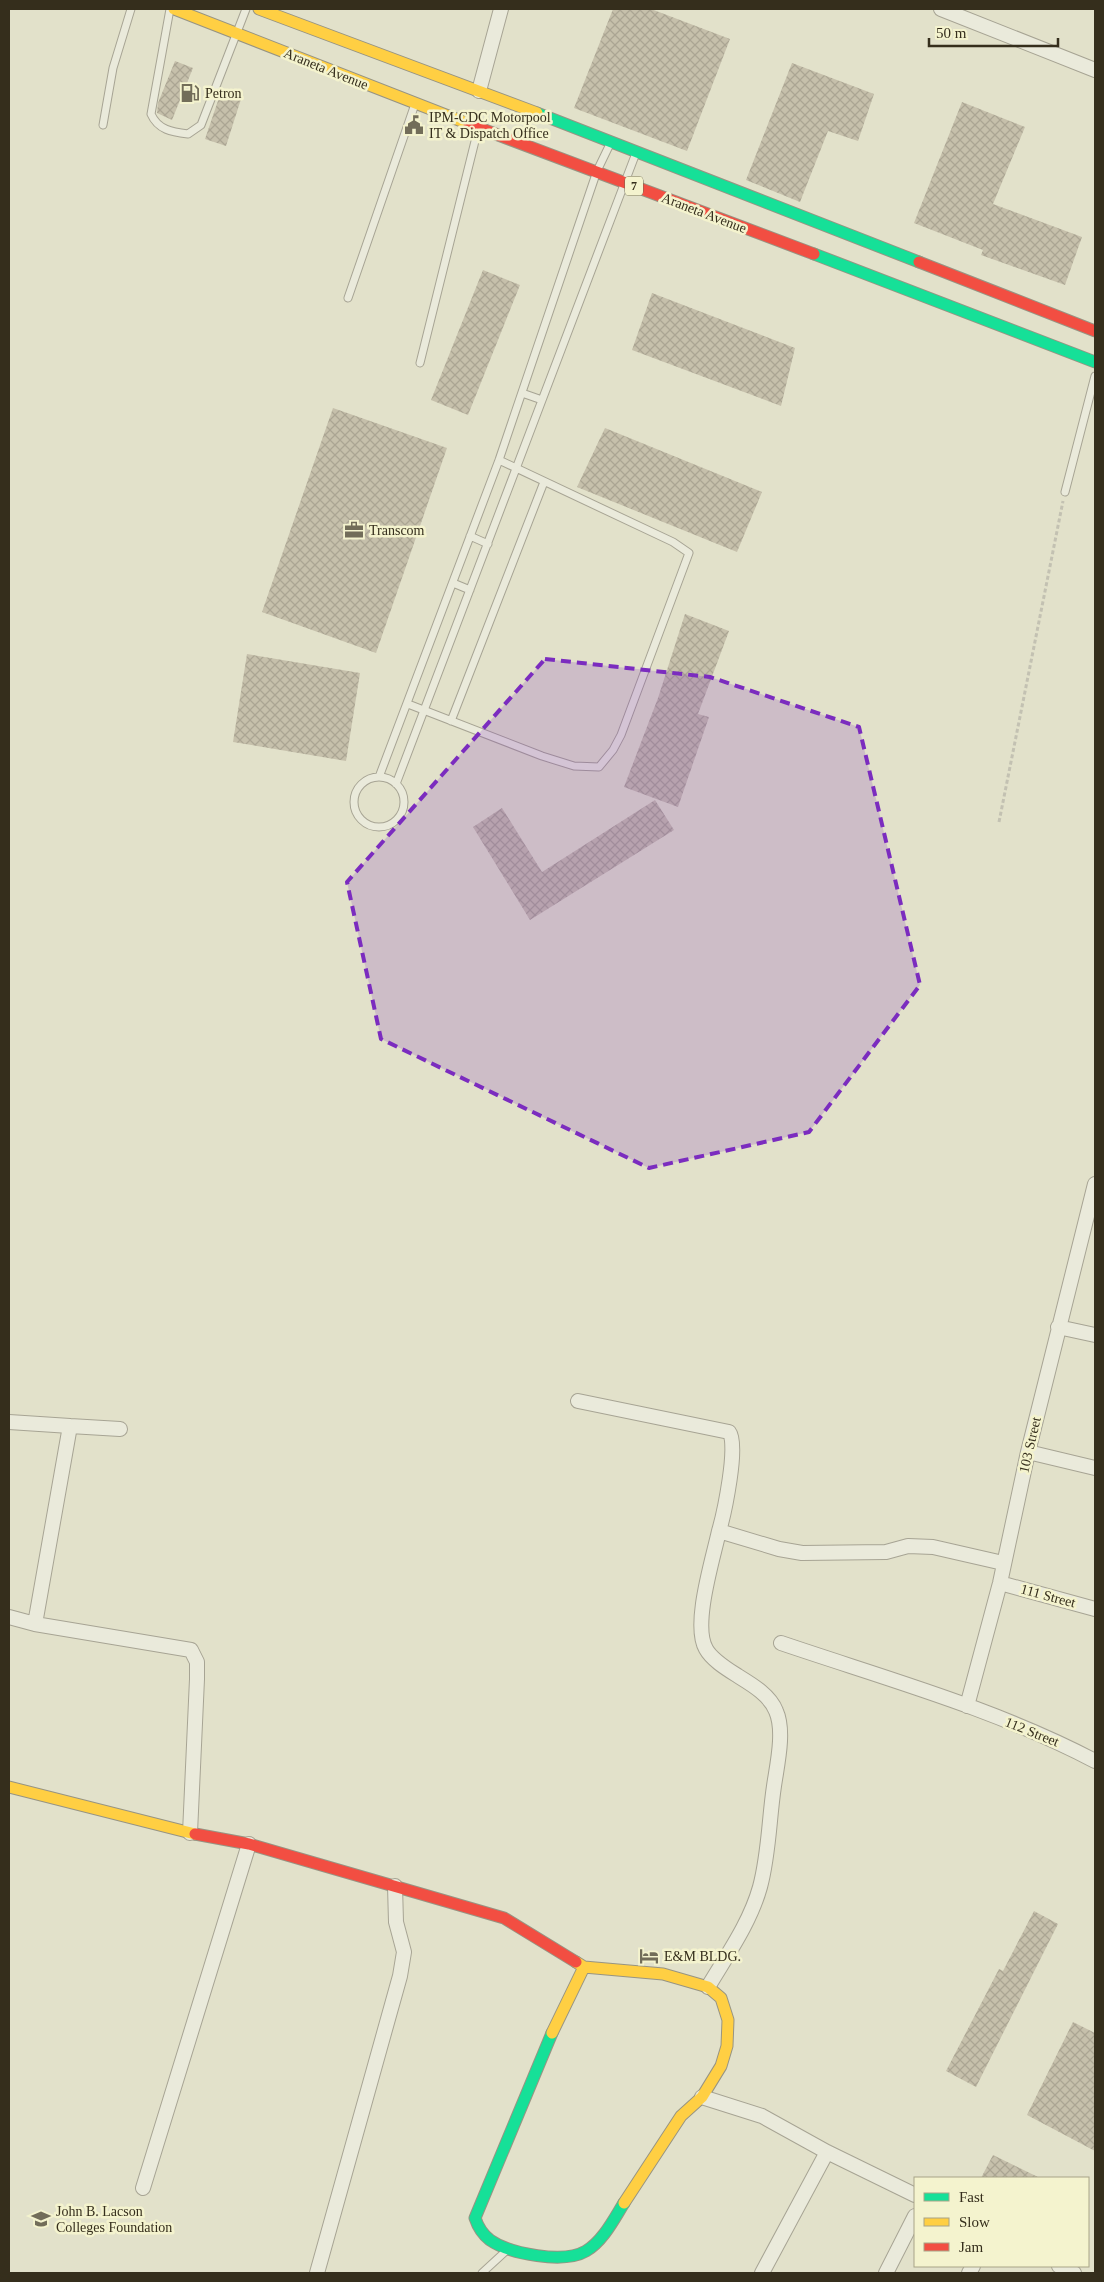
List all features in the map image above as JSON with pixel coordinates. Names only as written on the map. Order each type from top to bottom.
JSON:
[{"type":"main road","name":"Araneta Avenue","points":[[174,9],[415,105],[534,145],[626,183],[1095,362]]},
{"type":"main road","name":"7","points":[[259,9],[285,13],[479,91],[544,121],[611,142],[1095,331]]},
{"type":"main road","points":[[958,310],[969,282]]},
{"type":"main road","points":[[9,1787],[190,1833],[248,1844],[504,1918],[584,1967],[663,1974],[708,1987],[721,1998],[728,2020],[727,2046],[721,2066],[702,2097],[681,2116],[605,2232],[586,2251],[573,2256],[559,2258],[509,2248],[490,2240],[478,2228],[475,2218],[558,2020],[584,1967]]},
{"type":"street","points":[[479,91],[500,9]]},
{"type":"street","points":[[941,9],[1095,70]]},
{"type":"street","name":"103 Street","points":[[967,1706],[1000,1583],[1028,1452],[1058,1327],[1093,1204],[1095,1184]]},
{"type":"street","points":[[1058,1327],[1095,1335]]},
{"type":"street","points":[[578,1401],[729,1432],[733,1442],[727,1506],[719,1531],[700,1619],[701,1638],[706,1650],[765,1695],[776,1710],[779,1726],[779,1752],[766,1861],[760,1888],[747,1921],[708,1987]]},
{"type":"street","points":[[9,1422],[120,1429]]},
{"type":"street","points":[[35,1624],[70,1426]]},
{"type":"street","points":[[1028,1452],[1095,1468]]},
{"type":"street","points":[[719,1531],[778,1549],[802,1553],[886,1552],[908,1546],[933,1547],[1003,1563]]},
{"type":"street","name":"111 Street","points":[[1000,1583],[1095,1609]]},
{"type":"street","points":[[9,1617],[35,1624],[191,1650],[197,1662],[198,1680],[190,1833]]},
{"type":"street","name":"112 Street","points":[[781,1643],[967,1706],[1059,1742],[1095,1761]]},
{"type":"street","points":[[143,2188],[248,1844]]},
{"type":"street","points":[[317,2273],[400,1976],[404,1952],[396,1922],[395,1886]]},
{"type":"street","points":[[702,2097],[762,2116],[827,2152],[914,2194]]},
{"type":"street","points":[[762,2273],[827,2152]]},
{"type":"street","points":[[886,2273],[914,2218]]},
{"type":"street","points":[[1061,2267],[1074,2273]]},
{"type":"lane","points":[[102,125],[113,68],[131,9]]},
{"type":"lane","points":[[170,9],[151,114],[155,124],[172,132],[188,134],[201,125],[246,9]]},
{"type":"lane","points":[[348,298],[415,105]]},
{"type":"lane","points":[[420,363],[479,127]]},
{"type":"lane","points":[[379,777],[499,460],[598,170],[611,142]]},
{"type":"lane","points":[[396,784],[637,153]]},
{"type":"lane","points":[[1065,492],[1095,376]]},
{"type":"lane","points":[[522,393],[542,400]]},
{"type":"lane","points":[[408,704],[574,766],[599,767],[613,750],[621,735],[688,553],[673,542],[499,460]]},
{"type":"lane","points":[[451,721],[544,482]]},
{"type":"lane","points":[[470,536],[488,544]]},
{"type":"lane","points":[[453,583],[470,590]]},
{"type":"lane","points":[[379,777],[396,784],[402,793],[405,804],[402,814],[397,821],[387,827],[376,828],[362,822],[355,810],[357,791],[362,784],[379,777]]},
{"type":"lane","points":[[482,2273],[509,2248]]},
{"type":"path","points":[[999,822],[1065,492]]},
{"type":"highlighted area","points":[[545,659],[710,677],[859,727],[920,985],[809,1132],[649,1168],[381,1039],[347,882]]},
{"type":"building","points":[[613,9],[651,9],[730,39],[687,151],[574,108]]},
{"type":"building","points":[[175,61],[193,68],[172,120],[157,113],[158,103]]},
{"type":"building","points":[[792,63],[874,94],[858,141],[828,131],[800,202],[746,180]]},
{"type":"building","points":[[222,89],[242,96],[226,146],[205,139]]},
{"type":"building","points":[[962,102],[1025,127],[993,204],[1082,237],[1065,285],[981,255],[983,250],[914,223]]},
{"type":"building","points":[[483,270],[520,285],[468,415],[431,400]]},
{"type":"building","points":[[652,293],[795,348],[781,406],[632,350]]},
{"type":"building","name":"Transcom","points":[[333,408],[447,448],[376,653],[262,612]]},
{"type":"building","points":[[605,428],[762,492],[737,552],[577,487]]},
{"type":"building","points":[[685,614],[729,631],[698,714],[709,717],[678,807],[624,787],[658,698]]},
{"type":"building","points":[[247,654],[360,673],[346,761],[233,742]]},
{"type":"building","points":[[655,800],[674,830],[530,920],[473,827],[502,808],[542,872]]},
{"type":"building","points":[[1034,1911],[1058,1924],[976,2087],[946,2071],[999,1969],[1003,1971]]},
{"type":"building","points":[[1073,2022],[1095,2033],[1095,2151],[1027,2115]]},
{"type":"building","points":[[993,2155],[1038,2177],[982,2177]]},
{"type":"traffic: fast","points":[[537,113],[919,262]]},
{"type":"traffic: fast","points":[[814,254],[1095,362]]},
{"type":"traffic: fast","points":[[552,2033],[475,2218],[477,2224],[490,2240],[499,2245],[537,2256],[565,2257],[586,2251],[598,2242],[624,2203]]},
{"type":"traffic: slow","points":[[174,9],[469,124]]},
{"type":"traffic: slow","points":[[259,9],[537,113]]},
{"type":"traffic: slow","points":[[9,1787],[195,1834]]},
{"type":"traffic: slow","points":[[576,1962],[584,1967],[663,1974],[708,1987],[721,1998],[728,2020],[727,2046],[721,2066],[702,2097],[681,2116],[624,2203]]},
{"type":"traffic: slow","points":[[552,2033],[584,1967]]},
{"type":"traffic: jam","points":[[469,124],[814,254]]},
{"type":"traffic: jam","points":[[919,262],[1095,331]]},
{"type":"traffic: jam","points":[[195,1834],[249,1844],[504,1918],[576,1962]]},
{"type":"place","name":"Petron","points":[[190,93]]},
{"type":"place","name":"IPM-CDC Motorpool IT & Dispatch Office","points":[[414,125]]},
{"type":"place","name":"Transcom","points":[[354,530]]},
{"type":"place","name":"E&M BLDG.","points":[[649,1956]]},
{"type":"place","name":"John B. Lacson Colleges Foundation","points":[[41,2219]]}]
